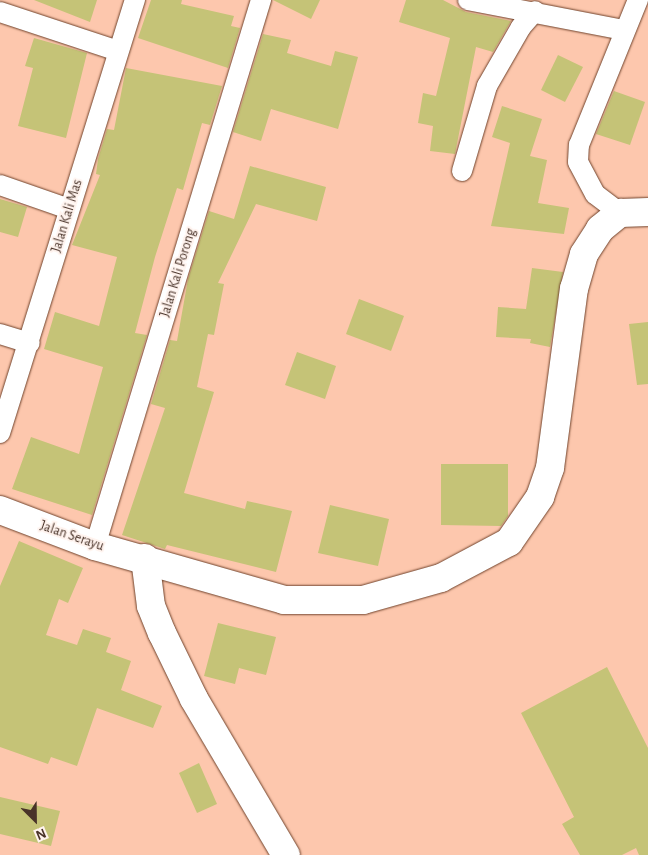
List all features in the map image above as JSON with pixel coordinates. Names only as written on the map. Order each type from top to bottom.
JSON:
[{"type":"street","name":"Jalan Kali Mas","points":[[0,433],[30,343],[118,51],[136,0]]},
{"type":"street","name":"Jalan Kali Porong","points":[[95,546],[261,0]]},
{"type":"street","points":[[468,0],[547,9],[624,30]]},
{"type":"street","points":[[638,0],[624,30],[579,145],[578,162],[594,194],[620,213],[648,212]]},
{"type":"street","points":[[462,171],[487,86],[521,27],[547,9]]},
{"type":"street","points":[[0,12],[118,51]]},
{"type":"street","points":[[0,185],[69,209]]},
{"type":"street","name":"Jalan Serayu","points":[[0,510],[95,546],[145,558],[250,591],[319,603],[363,600],[412,588],[477,562],[509,542],[540,497],[550,468],[574,289],[584,254],[600,229],[620,213]]},
{"type":"street","points":[[0,334],[30,343]]},
{"type":"street","points":[[145,558],[151,606],[162,633],[194,699],[286,855]]},
{"type":"building","points":[[34,0],[97,0],[90,22]]},
{"type":"building","points":[[151,0],[182,0],[181,4],[234,16],[231,26],[240,28],[228,68],[138,38]]},
{"type":"building","points":[[273,0],[320,0],[311,19]]},
{"type":"building","points":[[406,0],[443,0],[466,12],[511,21],[493,52],[476,47],[455,154],[430,151],[433,126],[418,123],[423,93],[436,96],[450,38],[399,22]]},
{"type":"building","points":[[263,34],[291,40],[287,53],[331,66],[335,51],[358,57],[338,129],[271,109],[261,141],[233,132]]},
{"type":"building","points":[[34,38],[87,53],[66,138],[18,126],[33,68],[25,66]]},
{"type":"building","points":[[558,55],[583,67],[565,102],[541,90]]},
{"type":"building","points":[[126,68],[222,86],[210,125],[202,123],[183,190],[177,188],[155,257],[135,333],[147,335],[92,515],[12,489],[31,437],[79,454],[103,367],[44,349],[55,312],[99,326],[117,257],[72,245],[100,175],[96,174],[98,159],[107,129],[114,130]]},
{"type":"building","points":[[614,91],[645,102],[630,145],[596,134]]},
{"type":"building","points":[[502,106],[542,119],[530,156],[547,160],[538,203],[569,208],[564,234],[491,226],[510,143],[492,137]]},
{"type":"building","points":[[250,166],[326,187],[317,221],[256,204],[218,283],[224,284],[214,335],[208,334],[197,387],[214,392],[184,493],[245,509],[247,501],[292,511],[276,572],[167,545],[165,549],[122,535],[165,408],[151,404],[170,340],[177,341],[188,279],[209,211],[234,219]]},
{"type":"building","points":[[0,199],[27,207],[18,237],[0,232]]},
{"type":"building","points":[[532,268],[563,272],[550,347],[530,343],[531,339],[496,337],[498,307],[526,309]]},
{"type":"building","points":[[359,299],[404,316],[391,351],[346,334]]},
{"type":"building","points":[[648,322],[648,384],[637,385],[629,324]]},
{"type":"building","points":[[297,352],[336,366],[325,399],[285,385]]},
{"type":"building","points":[[441,464],[508,464],[508,516],[501,526],[441,525]]},
{"type":"building","points":[[330,505],[389,519],[378,566],[318,553]]},
{"type":"building","points":[[19,541],[83,568],[68,603],[59,599],[46,635],[77,645],[83,629],[111,638],[106,652],[131,661],[121,690],[162,706],[153,728],[97,708],[77,766],[51,757],[48,764],[0,747],[0,586]]},
{"type":"building","points":[[218,623],[276,637],[266,675],[239,668],[235,684],[204,676]]},
{"type":"building","points":[[607,667],[648,748],[648,855],[639,855],[636,848],[622,855],[580,855],[562,824],[574,817],[521,713]]},
{"type":"building","points":[[199,763],[217,804],[197,813],[179,773]]},
{"type":"building","points":[[0,797],[60,811],[51,846],[0,834]]}]
